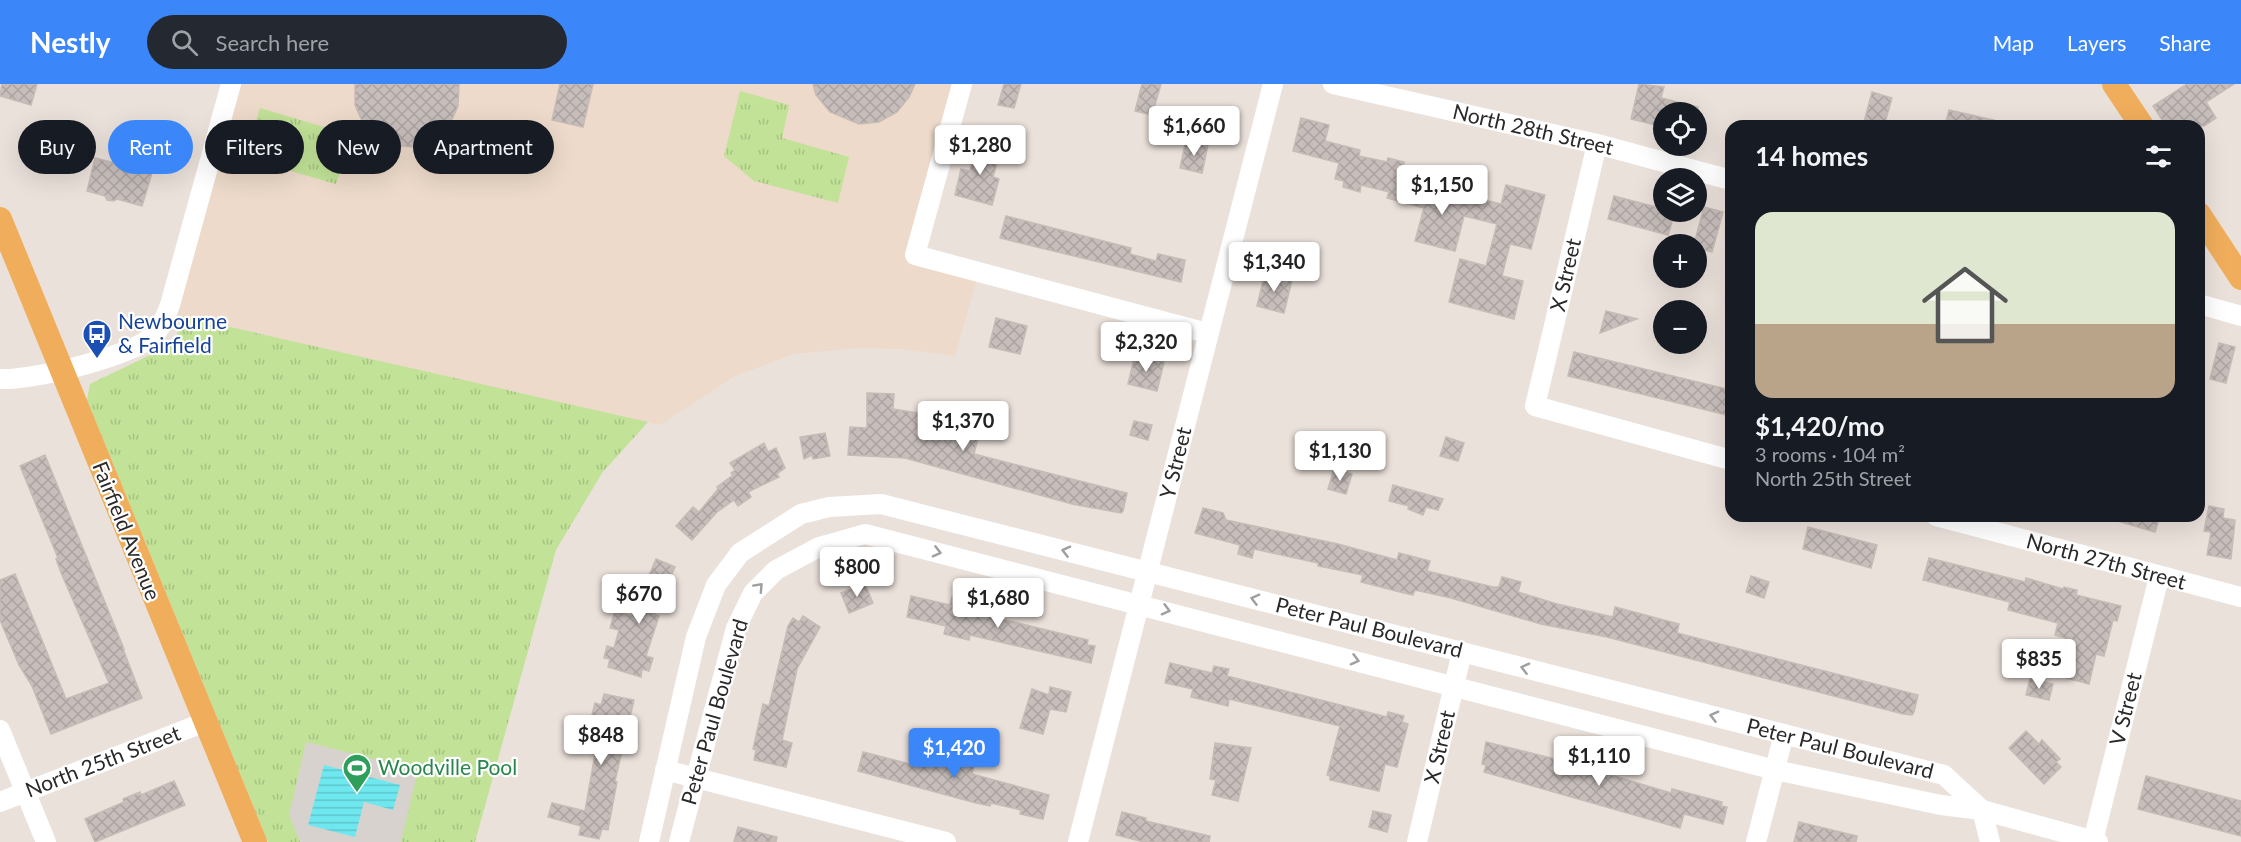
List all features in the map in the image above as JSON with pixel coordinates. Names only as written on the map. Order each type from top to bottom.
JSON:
[{"type":"main road","points":[[2115,84],[2138,120]]},
{"type":"main road","name":"Fairfield Avenue","points":[[0,219],[60,371],[255,842]]},
{"type":"main road","points":[[2205,223],[2241,278]]},
{"type":"street","points":[[0,379],[24,379],[60,371],[141,343],[154,335],[163,323],[231,84]]},
{"type":"street","points":[[962,84],[915,255],[1207,333]]},
{"type":"street","name":"Y Street","points":[[1078,842],[1141,604],[1207,333],[1273,84]]},
{"type":"street","name":"North 28th Street","points":[[1333,84],[1597,144],[1725,178]]},
{"type":"street","name":"X Street","points":[[1597,144],[1534,406],[1725,458]]},
{"type":"street","points":[[2205,306],[2241,316]]},
{"type":"street","name":"Peter Paul Boulevard","points":[[649,842],[696,636],[716,585],[740,553],[801,514],[829,507],[881,504],[1944,776],[1982,810]]},
{"type":"street","name":"North 27th Street","points":[[1958,522],[2241,597]]},
{"type":"street","name":"Peter Paul Boulevard","points":[[679,842],[694,778],[736,628],[753,593],[776,570],[819,547],[865,534],[1775,770],[1941,805],[1982,810]]},
{"type":"street","name":"V Street","points":[[2095,841],[2159,577]]},
{"type":"street","name":"X Street","points":[[1417,842],[1462,652]]},
{"type":"street","name":"North 25th Street","points":[[0,802],[205,722]]},
{"type":"street","points":[[0,730],[46,842]]},
{"type":"street","points":[[1756,842],[1784,734]]},
{"type":"street","points":[[665,770],[946,842]]},
{"type":"street","points":[[1990,842],[1982,810],[2095,841]]},
{"type":"shaded area","points":[[232,84],[963,84],[916,255],[979,272],[955,356],[901,349],[859,348],[794,354],[735,376],[660,425],[169,313],[207,174],[304,174],[304,120],[222,120]]},
{"type":"shaded area","points":[[306,742],[418,770],[401,842],[300,842],[289,815]],"holes":[[[400,785],[393,809],[364,802]]]},
{"type":"green space","points":[[740,91],[789,105],[782,138],[849,157],[838,203],[754,181],[724,156]]},
{"type":"green space","points":[[260,108],[300,120],[256,120]]},
{"type":"green space","points":[[304,121],[316,125],[316,174],[339,174],[336,184],[301,174],[304,174]]},
{"type":"green space","points":[[182,316],[648,422],[602,473],[556,550],[475,842],[268,842],[87,400],[90,384],[175,343]]},
{"type":"water","name":"Woodville Pool","points":[[324,765],[400,785],[393,810],[364,802],[355,837],[308,825]]},
{"type":"building","points":[[2,84],[37,84],[31,105],[0,96]]},
{"type":"building","points":[[355,84],[459,84],[458,106],[452,120],[413,120],[412,147],[401,146],[401,120],[362,120],[355,105]]},
{"type":"building","points":[[560,84],[593,84],[583,127],[552,120]]},
{"type":"building","points":[[813,84],[915,84],[909,97],[897,112],[879,122],[859,124],[830,112],[816,95]]},
{"type":"building","points":[[1004,84],[1021,84],[1014,108],[998,105]]},
{"type":"building","points":[[1142,84],[1161,84],[1152,115],[1135,111]]},
{"type":"building","points":[[1639,84],[1664,87],[1661,98],[1677,102],[1653,102],[1653,124],[1631,119]]},
{"type":"building","points":[[2187,84],[2234,84],[2206,102],[2216,118],[2205,125],[2205,120],[2162,120],[2153,106]]},
{"type":"building","points":[[1872,92],[1892,98],[1886,120],[1865,120]]},
{"type":"building","points":[[1949,110],[1994,120],[1946,120]]},
{"type":"building","points":[[1301,118],[1329,125],[1325,141],[1360,150],[1359,156],[1387,162],[1388,158],[1404,162],[1403,167],[1411,169],[1410,173],[1471,188],[1469,196],[1501,204],[1506,185],[1545,195],[1531,249],[1510,244],[1502,276],[1523,281],[1514,319],[1449,302],[1460,259],[1486,266],[1497,224],[1464,216],[1455,251],[1415,241],[1424,208],[1387,198],[1389,192],[1361,185],[1360,192],[1343,187],[1344,181],[1335,179],[1339,163],[1293,151]]},
{"type":"building","points":[[1186,140],[1208,145],[1202,173],[1180,168]]},
{"type":"building","points":[[977,142],[1001,149],[993,177],[999,179],[992,205],[955,195],[961,169],[970,171]]},
{"type":"building","points":[[96,158],[108,161],[108,174],[152,174],[142,206],[117,199],[107,200],[105,196],[87,191],[91,174],[96,174]]},
{"type":"building","points":[[1614,196],[1653,206],[1653,222],[1672,222],[1668,234],[1664,234],[1608,219]]},
{"type":"building","points":[[1707,208],[1723,212],[1712,252],[1707,251],[1707,234],[1697,234],[1700,222],[1707,222]]},
{"type":"building","points":[[1006,216],[1131,248],[1130,254],[1156,261],[1158,254],[1185,260],[1181,282],[1000,238]]},
{"type":"building","points":[[1265,273],[1292,280],[1284,313],[1257,306]]},
{"type":"building","points":[[1606,311],[1637,319],[1600,333]]},
{"type":"building","points":[[996,318],[1027,326],[1020,354],[989,347]]},
{"type":"building","points":[[2219,343],[2235,347],[2226,383],[2210,379]]},
{"type":"building","points":[[1574,352],[1725,389],[1725,415],[1568,376]]},
{"type":"building","points":[[1135,355],[1164,362],[1157,391],[1128,384]]},
{"type":"building","points":[[867,393],[894,394],[893,409],[931,415],[933,405],[983,417],[974,454],[1127,493],[1123,511],[1121,513],[1072,504],[905,458],[848,455],[850,427],[867,428]]},
{"type":"building","points":[[1134,421],[1152,425],[1148,440],[1130,435]]},
{"type":"building","points":[[825,433],[830,456],[813,459],[812,455],[804,459],[800,437]]},
{"type":"building","points":[[1446,437],[1464,443],[1458,461],[1440,456]]},
{"type":"building","points":[[764,443],[768,452],[776,448],[785,468],[777,474],[779,477],[748,492],[751,497],[738,506],[734,500],[717,512],[692,540],[676,526],[693,507],[699,512],[718,489],[717,487],[733,475],[731,473],[735,470],[730,463]]},
{"type":"building","points":[[45,455],[142,698],[51,734],[32,686],[19,665],[0,620],[0,580],[15,574],[66,699],[109,683],[62,575],[56,559],[58,558],[20,466]]},
{"type":"building","points":[[1334,469],[1352,474],[1346,494],[1328,489]]},
{"type":"building","points":[[1393,485],[1443,499],[1438,510],[1426,507],[1423,515],[1408,509],[1409,506],[1389,501]]},
{"type":"building","points":[[2209,506],[2224,509],[2223,518],[2235,520],[2231,559],[2207,555],[2211,532],[2204,531]]},
{"type":"building","points":[[1203,508],[1223,513],[1226,520],[1338,544],[1397,560],[1399,553],[1430,561],[1427,571],[1493,587],[1499,587],[1502,577],[1521,582],[1518,592],[1557,604],[1613,617],[1615,607],[1679,624],[1677,633],[1918,695],[1914,712],[1912,715],[1903,714],[1607,637],[1541,624],[1451,598],[1415,590],[1413,595],[1396,591],[1361,582],[1363,575],[1318,566],[1318,563],[1254,549],[1252,558],[1238,554],[1240,545],[1195,533]]},
{"type":"building","points":[[2121,522],[2158,522],[2155,532]]},
{"type":"building","points":[[1808,527],[1877,545],[1871,568],[1803,549]]},
{"type":"building","points":[[1929,558],[2025,582],[2026,578],[2063,589],[2064,587],[2077,590],[2076,595],[2121,606],[2117,621],[2113,620],[2104,656],[2096,654],[2089,684],[2066,678],[2075,641],[2055,635],[2058,623],[2008,610],[2010,602],[1923,580]]},
{"type":"building","points":[[656,559],[675,567],[654,614],[659,616],[646,656],[653,658],[649,671],[642,669],[641,677],[608,667],[610,659],[604,658],[607,646],[614,648],[619,630],[610,628],[615,611],[632,616]]},
{"type":"building","points":[[1751,576],[1769,582],[1764,598],[1746,592]]},
{"type":"building","points":[[865,584],[873,603],[849,613],[841,593]]},
{"type":"building","points":[[911,596],[950,605],[952,597],[969,601],[967,610],[976,613],[1088,640],[1087,645],[1095,646],[1091,663],[970,635],[969,640],[944,634],[946,626],[907,617]]},
{"type":"building","points":[[803,616],[820,627],[797,669],[782,740],[792,743],[786,767],[754,760],[756,750],[753,749],[763,704],[769,706],[788,626],[793,618],[799,622]]},
{"type":"building","points":[[1170,663],[1212,673],[1214,666],[1229,669],[1227,676],[1387,717],[1388,712],[1404,716],[1402,722],[1408,724],[1397,767],[1385,764],[1379,791],[1330,780],[1330,776],[1327,775],[1340,726],[1229,699],[1228,706],[1191,697],[1193,689],[1165,683]]},
{"type":"building","points":[[2030,679],[2053,684],[2049,700],[2026,695]]},
{"type":"building","points":[[1050,687],[1071,692],[1066,712],[1050,709],[1043,734],[1020,728],[1032,689],[1049,695]]},
{"type":"building","points":[[604,694],[634,700],[615,781],[617,782],[608,830],[602,829],[599,839],[579,835],[581,826],[548,817],[552,803],[585,811],[595,754],[583,751],[595,703],[601,705]]},
{"type":"building","points":[[2026,731],[2039,744],[2042,740],[2060,759],[2056,762],[2061,767],[2044,784],[2009,748]]},
{"type":"building","points":[[1486,742],[1571,763],[1671,793],[1672,789],[1722,802],[1721,806],[1727,807],[1723,824],[1684,814],[1680,828],[1484,772],[1486,765],[1482,764]]},
{"type":"building","points":[[915,743],[976,756],[972,774],[1049,795],[1043,819],[1020,814],[1021,810],[991,803],[990,806],[976,803],[858,771],[863,752],[910,764]]},
{"type":"building","points":[[1215,743],[1251,748],[1238,801],[1212,795],[1216,780],[1210,779]]},
{"type":"building","points":[[2146,776],[2241,801],[2241,836],[2138,809]]},
{"type":"building","points":[[174,781],[185,805],[95,842],[85,819],[124,802],[123,799],[140,792],[141,795]]},
{"type":"building","points":[[1373,811],[1391,815],[1387,832],[1369,827]]},
{"type":"building","points":[[1122,812],[1146,818],[1146,821],[1210,836],[1209,842],[1144,842],[1116,835]]},
{"type":"building","points":[[1799,822],[1857,836],[1856,842],[1794,842]]},
{"type":"building","points":[[738,827],[777,837],[776,842],[734,842]]},
{"type":"place","name":"Newbourne & Fairfield","points":[[97,360]]},
{"type":"place","name":"Woodville Pool","points":[[357,794]]}]
